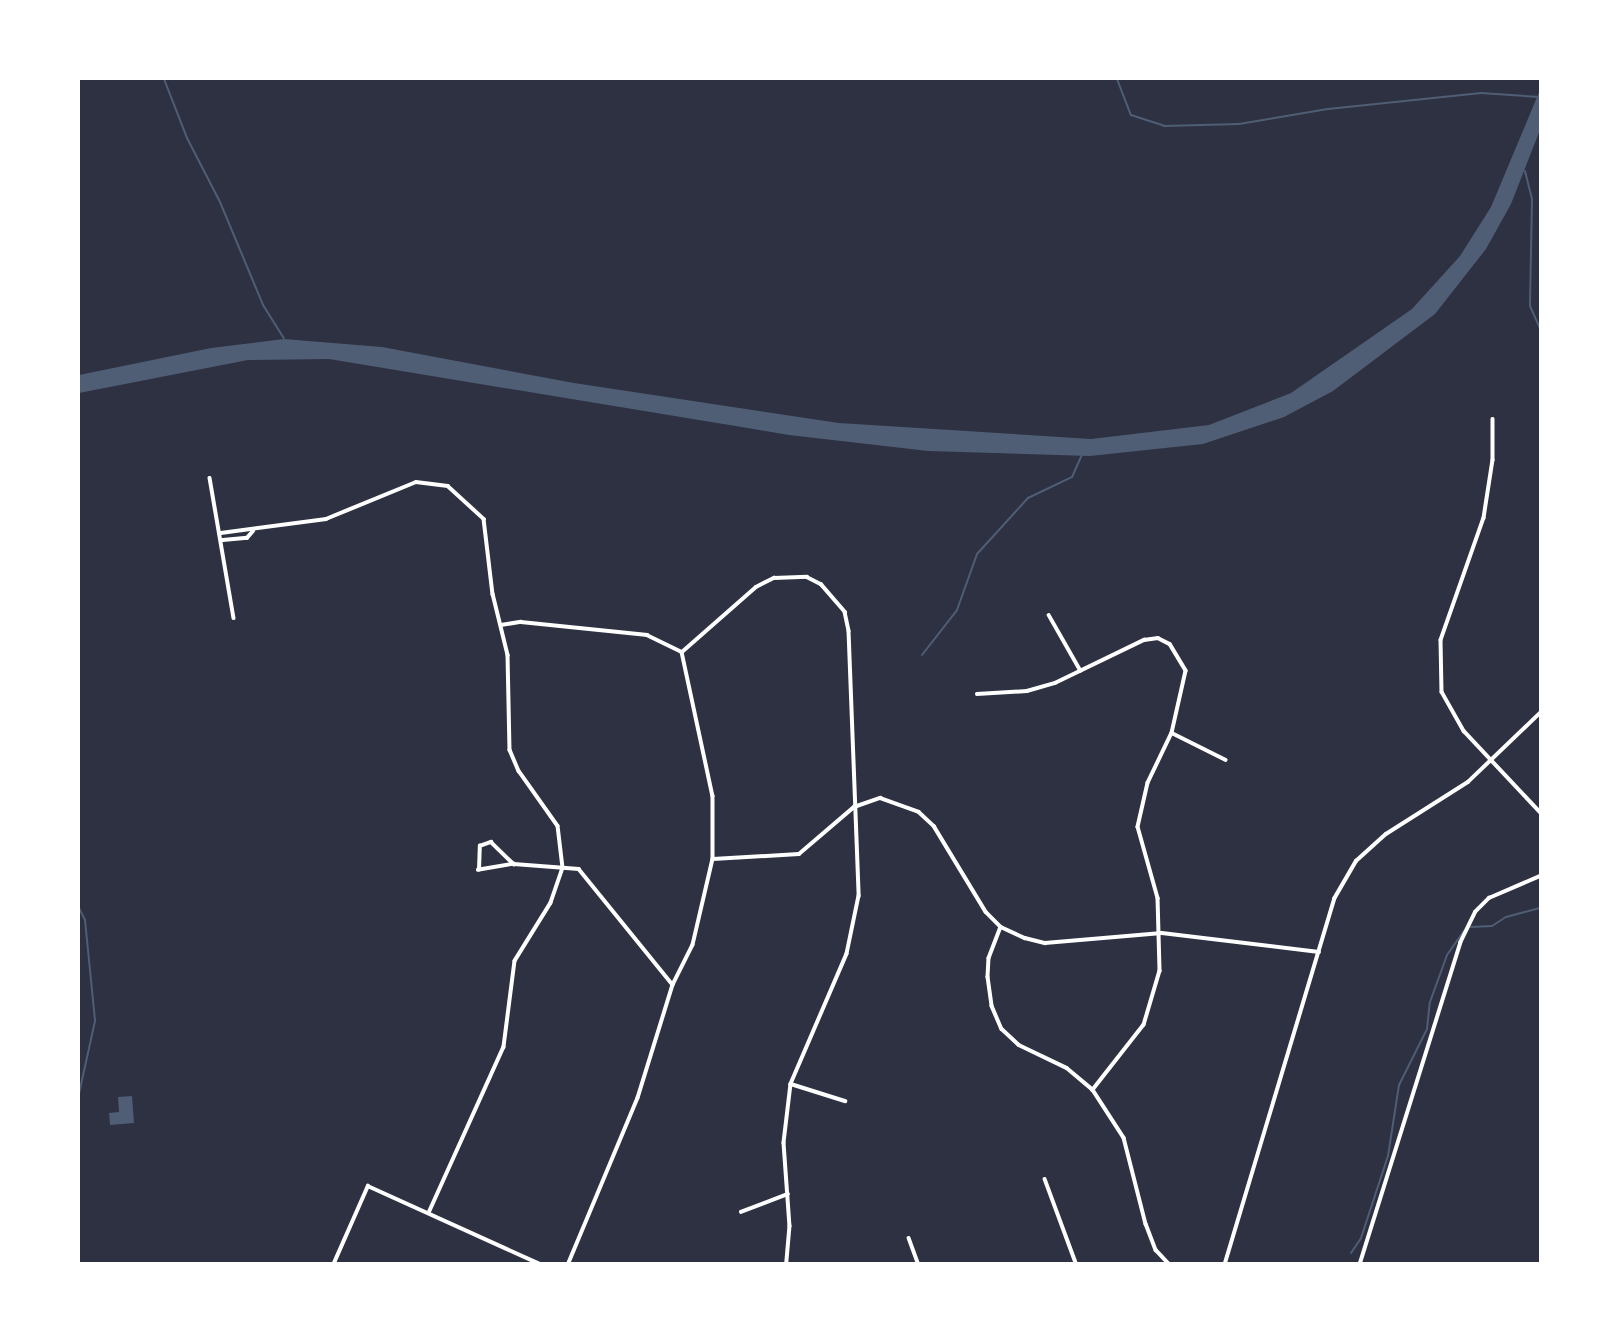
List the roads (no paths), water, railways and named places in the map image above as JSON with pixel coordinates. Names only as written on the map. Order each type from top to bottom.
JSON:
[{"type":"street","points":[[1493,419],[1493,460],[1484,518],[1441,640],[1439,668],[1450,711],[1491,761],[1540,812]]},
{"type":"street","points":[[210,478],[223,540],[234,618]]},
{"type":"street","points":[[221,533],[253,531],[326,519],[405,484],[431,482],[449,486],[484,519],[511,683],[510,750],[519,771],[558,826],[563,868],[551,903],[515,961],[504,1047],[429,1213]]},
{"type":"street","points":[[223,540],[247,538],[253,531]]},
{"type":"street","points":[[682,652],[756,587],[774,578],[807,577],[821,583],[845,612],[852,651],[854,807],[860,869],[847,954],[792,1084],[784,1143],[788,1194],[787,1263]]},
{"type":"street","points":[[1049,615],[1081,671]]},
{"type":"street","points":[[501,625],[521,622],[647,635],[682,652]]},
{"type":"street","points":[[977,694],[1027,691],[1081,671],[1144,640],[1158,639],[1170,644],[1186,671],[1172,733],[1148,783],[1139,827],[1158,898],[1162,933],[1160,971],[1144,1025],[1093,1090]]},
{"type":"street","points":[[569,1263],[638,1098],[673,985],[693,945],[713,859],[712,787],[682,652]]},
{"type":"street","points":[[1225,1263],[1334,900],[1356,861],[1370,845],[1468,782],[1540,713]]},
{"type":"street","points":[[1172,733],[1226,760]]},
{"type":"street","points":[[713,859],[799,854],[854,807],[880,798],[919,812],[1001,928],[1045,943],[1162,933],[1319,952]]},
{"type":"street","points":[[514,864],[491,842],[480,846],[479,870],[514,864],[579,869],[673,985]]},
{"type":"street","points":[[1360,1263],[1460,943],[1475,912],[1489,898],[1540,876]]},
{"type":"street","points":[[1001,928],[989,958],[988,977],[992,1006],[1002,1029],[1019,1045],[1068,1068],[1093,1090],[1124,1138],[1146,1224],[1156,1250],[1168,1263]]},
{"type":"street","points":[[792,1084],[845,1101]]},
{"type":"street","points":[[1045,1179],[1076,1263]]},
{"type":"street","points":[[334,1263],[368,1186],[538,1263]]},
{"type":"street","points":[[741,1212],[788,1194]]},
{"type":"street","points":[[909,1238],[918,1263]]},
{"type":"water","points":[[1540,90],[1540,130],[1511,204],[1486,249],[1435,314],[1333,391],[1284,417],[1203,444],[1090,456],[928,451],[789,435],[329,359],[248,360],[79,393],[79,375],[211,348],[284,339],[382,347],[574,383],[839,423],[1091,439],[1209,425],[1291,393],[1412,309],[1460,256],[1491,207]]},
{"type":"water","points":[[132,1096],[134,1123],[110,1125],[109,1113],[119,1112],[118,1097]]},
{"type":"waterway","points":[[164,79],[187,138],[220,202],[263,305],[284,338]]},
{"type":"waterway","points":[[1117,79],[1131,115],[1164,126],[1239,124],[1328,109],[1481,93],[1540,97]]},
{"type":"waterway","points":[[1525,171],[1532,199],[1530,306],[1540,328]]},
{"type":"waterway","points":[[922,655],[957,610],[977,554],[1028,498],[1072,477],[1082,455]]},
{"type":"waterway","points":[[79,908],[85,920],[95,1021],[79,1094]]},
{"type":"waterway","points":[[1471,927],[1492,926],[1506,917],[1540,908]]},
{"type":"waterway","points":[[1351,1253],[1361,1238],[1388,1156],[1399,1085],[1427,1029],[1430,1002],[1447,955],[1464,931]]}]
